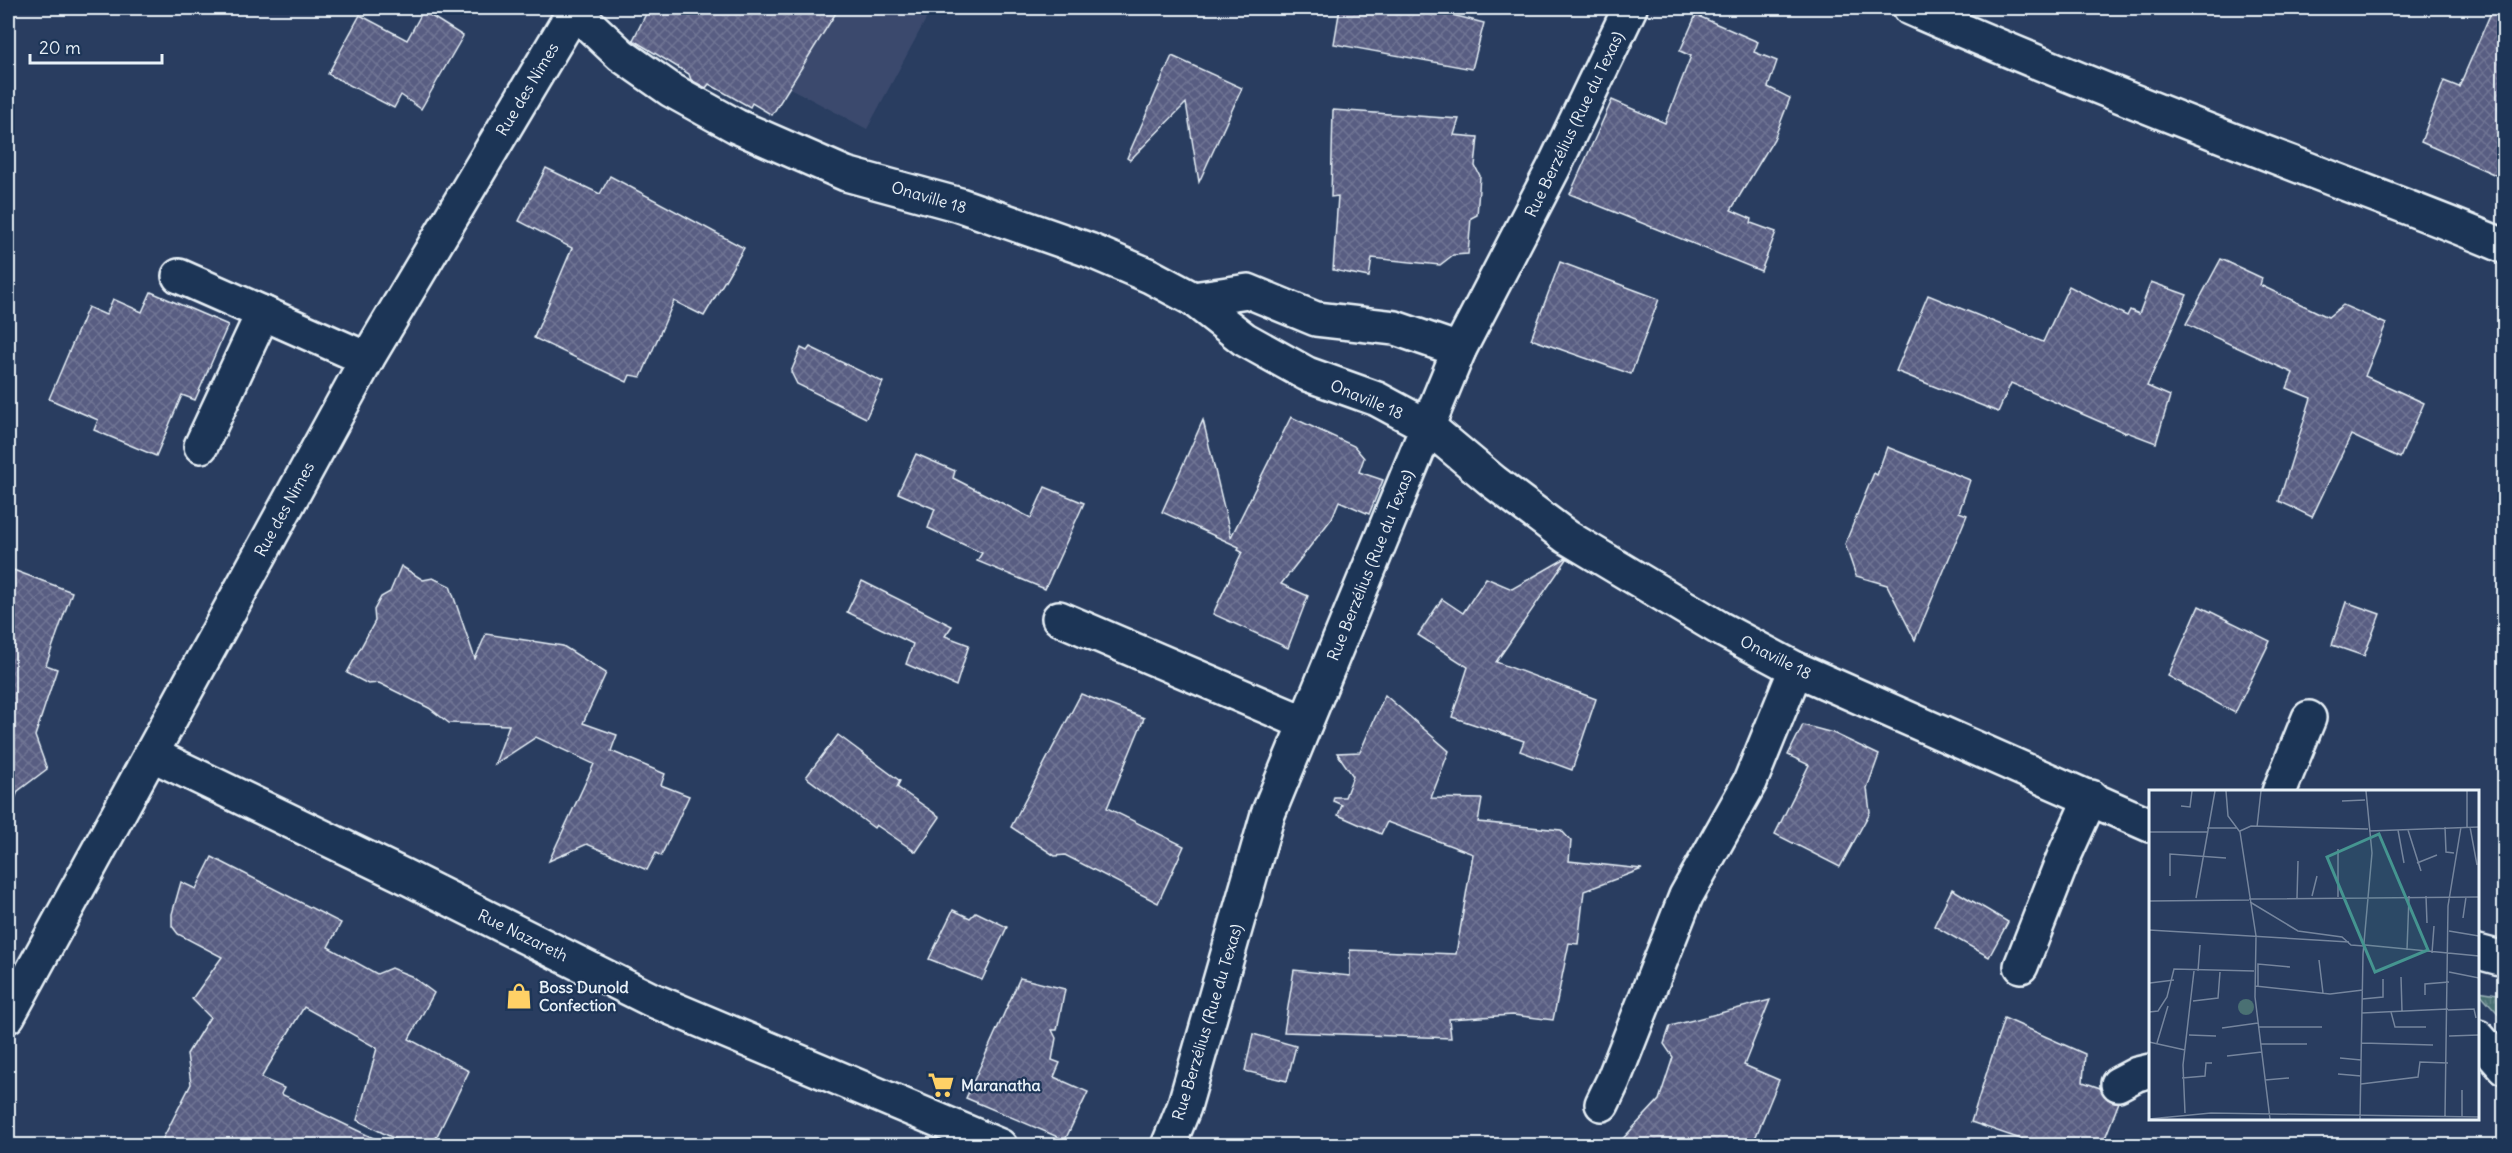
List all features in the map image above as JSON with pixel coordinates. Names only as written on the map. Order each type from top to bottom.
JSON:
[{"type":"street","name":"Rue Berzélius (Rue du Texas)","points":[[1168,1146],[1184,1107],[1268,814],[1459,350],[1553,169],[1630,8]]},
{"type":"street","points":[[1910,8],[2002,48],[2505,246]]},
{"type":"street","name":"Onaville 18","points":[[573,9],[621,55],[671,90],[736,126],[846,174],[960,205],[1089,250],[1150,276],[1193,299],[1244,339],[1307,374],[1377,399],[1427,426],[1494,482],[1567,537],[1719,628],[1796,669],[2149,824]]},
{"type":"street","name":"Rue des Nimes","points":[[8,1016],[367,359],[573,9]]},
{"type":"street","points":[[179,276],[367,359]]},
{"type":"street","points":[[1193,299],[1248,291],[1316,319],[1395,328],[1459,350]]},
{"type":"street","points":[[201,447],[263,313]]},
{"type":"street","points":[[1059,618],[1305,723]]},
{"type":"street","points":[[1602,1104],[1686,896],[1750,782],[1796,669]]},
{"type":"street","points":[[2280,790],[2309,718]]},
{"type":"street","name":"Rue Nazareth","points":[[151,754],[402,875],[650,999],[1000,1146]]},
{"type":"street","points":[[2021,966],[2065,854],[2091,797]]},
{"type":"street","points":[[2479,952],[2505,959]]},
{"type":"street","points":[[2479,1038],[2505,1067]]},
{"type":"street","points":[[2118,1084],[2137,1074],[2149,1071]]},
{"type":"shaded area","points":[[639,8],[932,8],[867,129]]},
{"type":"green space","points":[[2479,991],[2504,995],[2504,1020],[2479,992]]},
{"type":"building","points":[[649,8],[839,8],[772,115],[752,103],[750,107],[709,84],[706,88],[691,80],[689,74],[633,40]]},
{"type":"building","points":[[1340,8],[1394,8],[1432,15],[1433,10],[1484,23],[1472,69],[1334,44]]},
{"type":"building","points":[[2493,8],[2505,8],[2505,179],[2421,142],[2444,81],[2459,87]]},
{"type":"building","points":[[423,11],[463,36],[421,109],[401,95],[394,108],[328,74],[360,15],[407,40]]},
{"type":"building","points":[[1696,15],[1758,42],[1754,52],[1777,61],[1768,87],[1790,98],[1774,139],[1731,210],[1752,219],[1751,223],[1776,232],[1761,271],[1570,194],[1612,100],[1665,123],[1691,56],[1680,51]]},
{"type":"building","points":[[1172,56],[1242,88],[1199,182],[1186,103],[1130,160],[1127,158]]},
{"type":"building","points":[[1333,110],[1459,119],[1454,135],[1478,137],[1475,166],[1480,176],[1477,215],[1471,218],[1468,254],[1453,255],[1440,265],[1372,258],[1369,277],[1333,270],[1338,196],[1331,197]]},
{"type":"building","points":[[546,168],[600,194],[610,176],[744,248],[704,316],[674,301],[641,377],[630,375],[627,382],[534,338],[572,248],[519,221]]},
{"type":"building","points":[[2221,259],[2262,278],[2260,285],[2328,317],[2343,305],[2386,324],[2365,376],[2424,403],[2400,458],[2351,435],[2312,517],[2279,501],[2311,398],[2287,388],[2293,373],[2186,324]]},
{"type":"building","points":[[1560,262],[1659,299],[1631,374],[1531,339]]},
{"type":"building","points":[[2151,282],[2187,295],[2147,386],[2170,396],[2156,443],[2126,433],[2011,383],[1998,412],[1896,371],[1928,295],[2043,342],[2069,286],[2127,316],[2130,310],[2139,314]]},
{"type":"building","points":[[151,292],[228,325],[195,400],[182,395],[156,456],[94,430],[98,420],[49,399],[88,307],[106,315],[113,299],[142,312]]},
{"type":"building","points":[[810,347],[883,382],[866,418],[797,384],[791,372],[801,348],[807,351]]},
{"type":"building","points":[[1291,417],[1354,446],[1364,458],[1359,472],[1383,480],[1369,514],[1339,501],[1332,518],[1281,584],[1308,596],[1288,648],[1213,614],[1242,552],[1238,550],[1239,547],[1162,512],[1203,420],[1231,537]]},
{"type":"building","points":[[1887,447],[1970,480],[1959,512],[1967,515],[1915,640],[1887,585],[1856,576],[1845,544],[1874,473],[1877,475]]},
{"type":"building","points":[[916,454],[955,471],[953,478],[1031,518],[1045,487],[1084,503],[1045,589],[977,561],[982,553],[928,528],[935,509],[898,493]]},
{"type":"building","points":[[1566,558],[1496,662],[1596,699],[1572,770],[1520,751],[1524,741],[1452,717],[1468,667],[1418,635],[1442,599],[1463,613],[1486,578],[1512,589]]},
{"type":"building","points":[[401,566],[423,580],[433,578],[450,586],[475,659],[486,634],[563,646],[606,673],[583,723],[617,735],[611,751],[665,774],[661,785],[689,796],[661,856],[656,853],[647,870],[587,844],[549,861],[594,764],[536,737],[495,764],[509,725],[449,723],[429,708],[379,683],[368,684],[347,673],[375,621],[374,610],[381,597],[390,592]]},
{"type":"building","points":[[8,568],[72,592],[46,665],[57,669],[35,736],[47,769],[18,791],[15,799],[8,799]]},
{"type":"building","points":[[862,581],[952,626],[945,636],[969,645],[956,686],[906,664],[913,644],[847,612]]},
{"type":"building","points":[[2346,602],[2380,614],[2364,656],[2332,645]]},
{"type":"building","points":[[2199,606],[2270,641],[2235,713],[2168,676]]},
{"type":"building","points":[[1081,694],[1144,718],[1107,808],[1184,846],[1158,903],[1065,855],[1055,856],[1011,827]]},
{"type":"building","points":[[1385,695],[1449,751],[1431,798],[1482,799],[1478,822],[1561,830],[1571,841],[1569,861],[1642,869],[1584,891],[1578,944],[1569,943],[1553,1020],[1513,1015],[1449,1019],[1451,1038],[1284,1032],[1294,970],[1350,976],[1350,950],[1456,954],[1473,854],[1387,822],[1381,834],[1338,815],[1342,805],[1333,801],[1334,797],[1345,797],[1353,776],[1337,753],[1360,752]]},
{"type":"building","points":[[1803,725],[1833,733],[1879,755],[1867,788],[1870,812],[1840,867],[1775,834],[1809,765],[1788,755]]},
{"type":"building","points":[[838,735],[900,781],[897,787],[940,817],[916,852],[876,825],[874,828],[806,777]]},
{"type":"building","points":[[212,857],[341,923],[328,947],[377,974],[391,968],[411,976],[434,993],[409,1039],[469,1071],[432,1146],[409,1146],[357,1120],[377,1048],[304,1007],[261,1078],[284,1088],[281,1094],[390,1146],[159,1146],[191,1084],[187,1054],[210,1017],[192,999],[222,957],[178,934],[172,926],[172,914],[181,882],[196,889]]},
{"type":"building","points":[[1952,889],[2008,922],[1989,957],[1934,926]]},
{"type":"building","points":[[953,910],[970,918],[976,912],[1007,927],[982,980],[929,959]]},
{"type":"building","points":[[1020,978],[1065,989],[1057,1030],[1052,1030],[1056,1038],[1052,1060],[1060,1063],[1054,1077],[1088,1092],[1065,1140],[966,1098]]},
{"type":"building","points":[[1770,1000],[1744,1065],[1779,1080],[1752,1146],[1616,1146],[1659,1100],[1673,1057],[1664,1044],[1670,1026]]},
{"type":"building","points":[[2004,1018],[2085,1054],[2083,1082],[2100,1088],[2108,1099],[2119,1102],[2102,1146],[2041,1146],[1971,1122]]},
{"type":"building","points":[[1253,1034],[1296,1046],[1287,1081],[1245,1071]]},
{"type":"place","name":"Boss Dunold Confection","points":[[519,996]]},
{"type":"place","name":"Maranatha","points":[[941,1085]]}]
